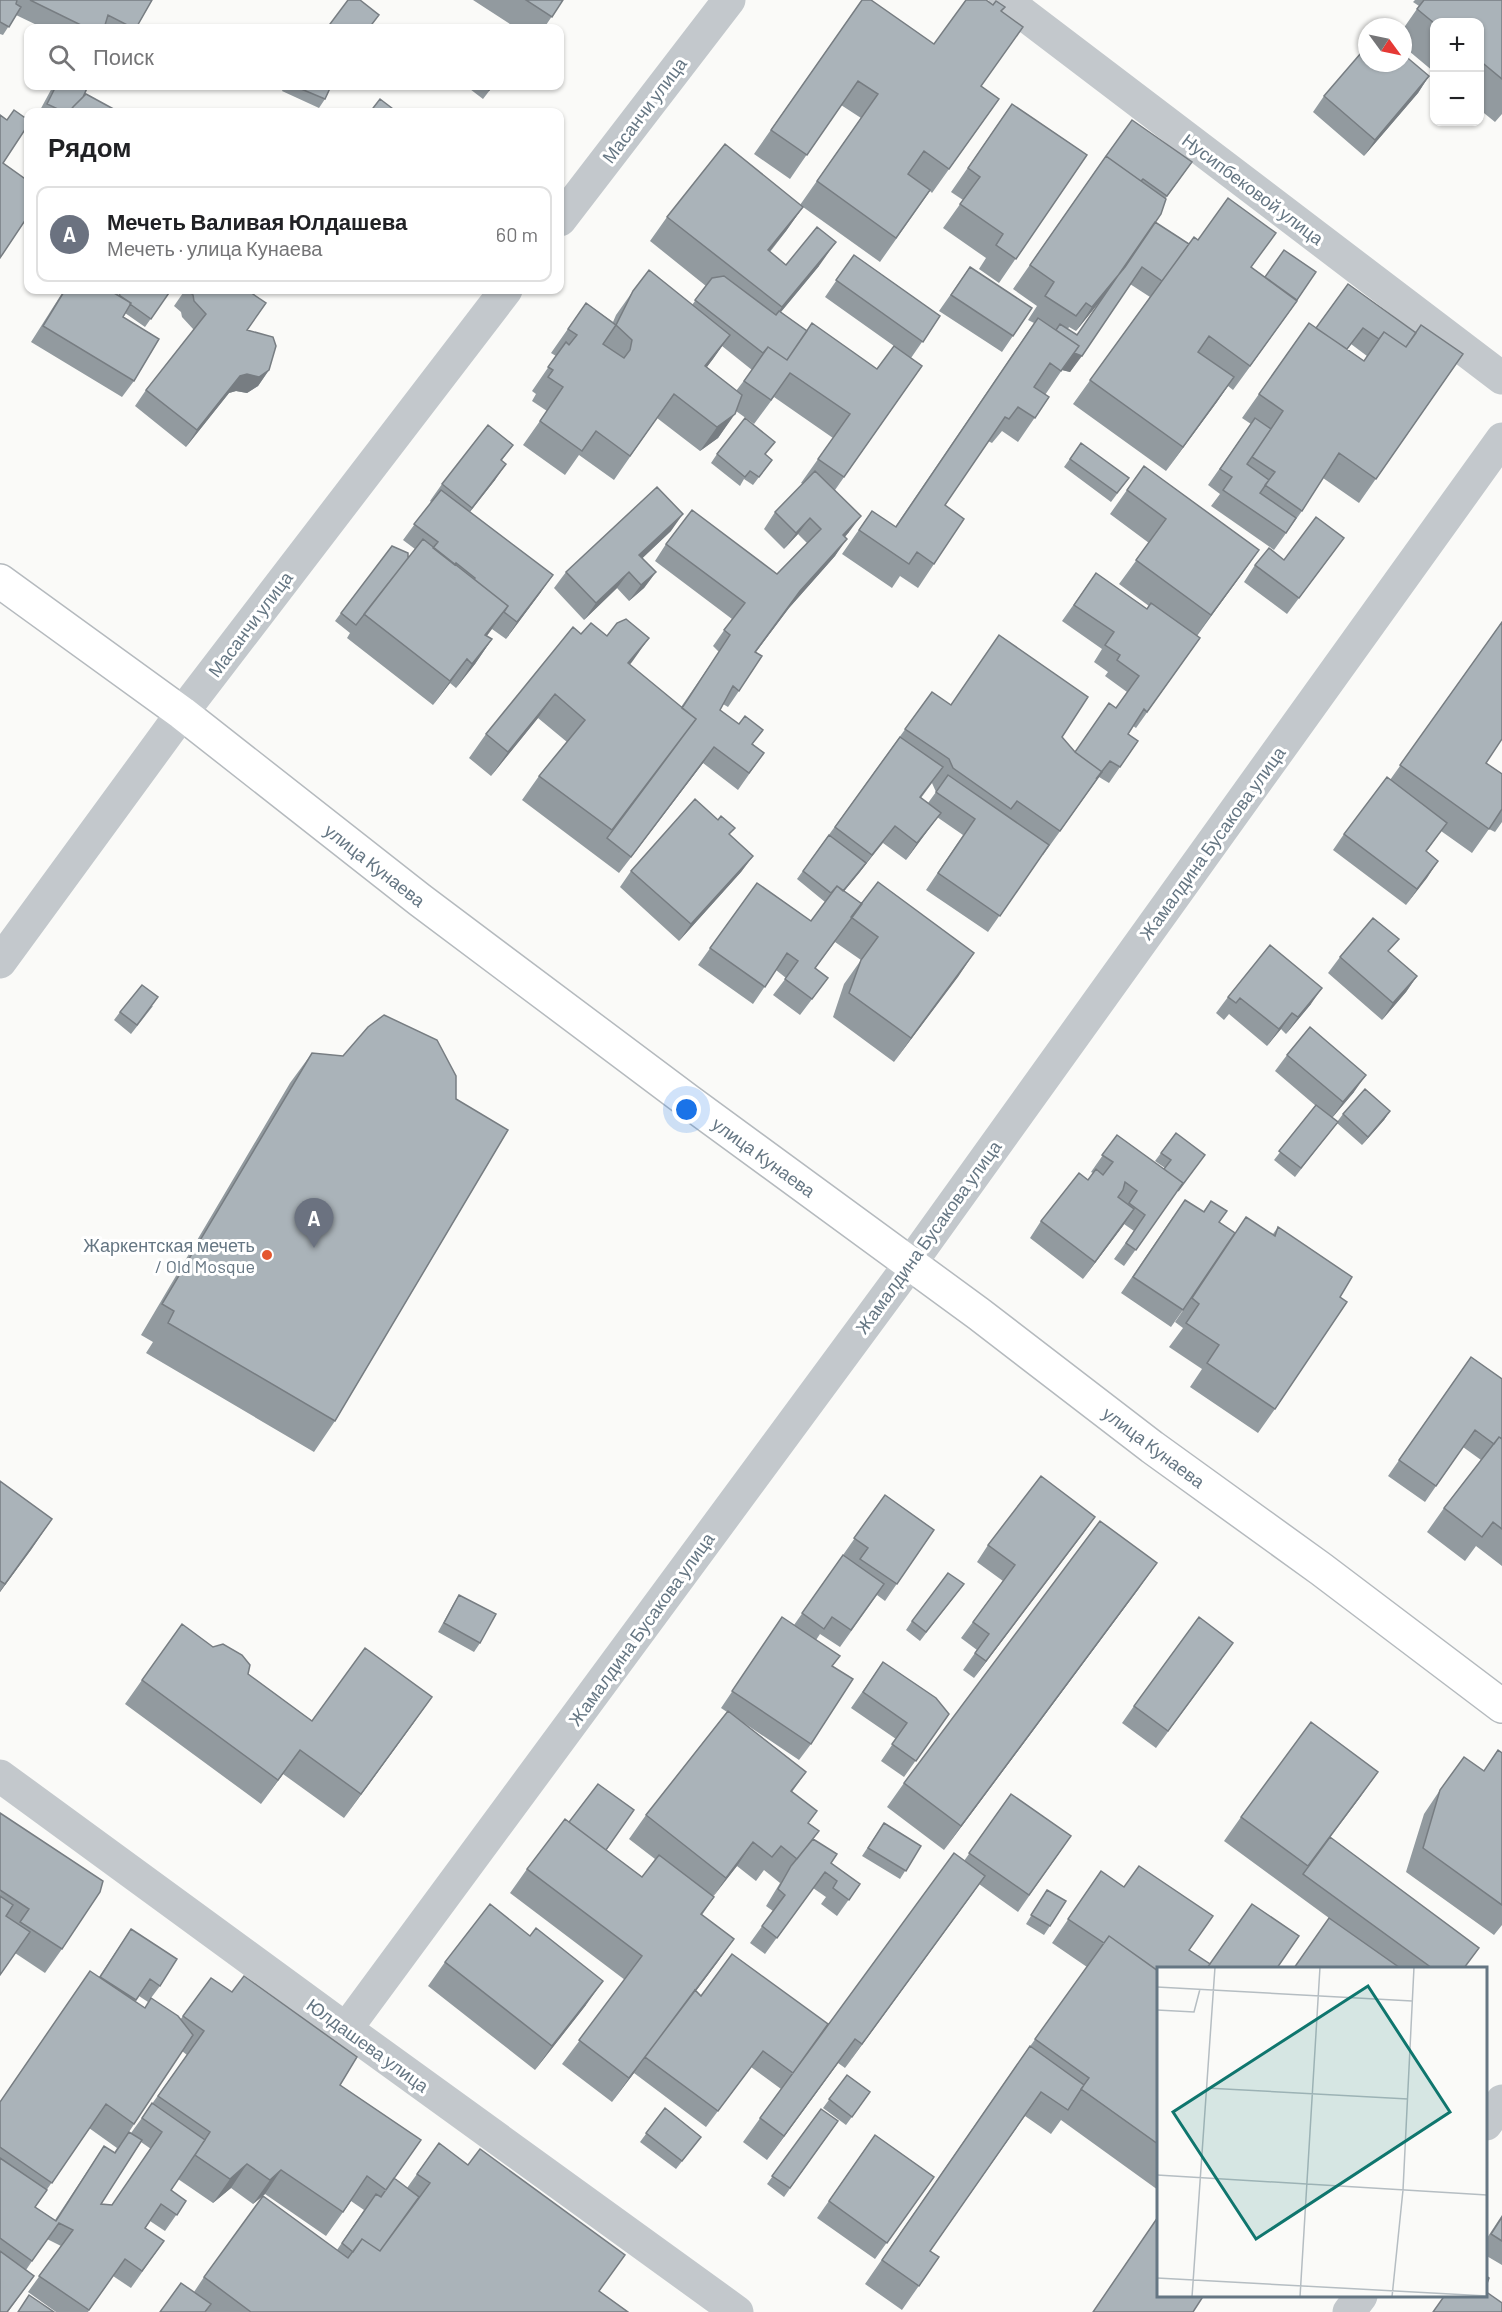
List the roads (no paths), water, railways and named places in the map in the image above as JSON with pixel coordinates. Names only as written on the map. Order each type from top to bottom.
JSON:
[{"type":"main road","name":"улица Кунаева","points":[[0,582],[182,713],[420,900],[1152,1446],[1322,1569],[1502,1706]]},
{"type":"street","name":"Масанчи улица","points":[[564,215],[729,0]]},
{"type":"street","name":"Нусипбековой улица","points":[[1005,0],[1502,378]]},
{"type":"street","name":"Масанчи улица","points":[[0,962],[182,713],[503,294]]},
{"type":"street","name":"Жамалдина Бусакова улица","points":[[346,2029],[910,1264],[1502,439]]},
{"type":"street","name":"Юлдашева улица","points":[[0,1776],[737,2312]]},
{"type":"street","points":[[1487,2121],[1502,2101]]},
{"type":"street","points":[[1350,2312],[1360,2297]]},
{"type":"place","name":"Мечеть Валивая Юлдашева","points":[[314,1248]]},
{"type":"place","name":"Жаркентская мечеть / Old Mosque","points":[[267,1255]]}]
